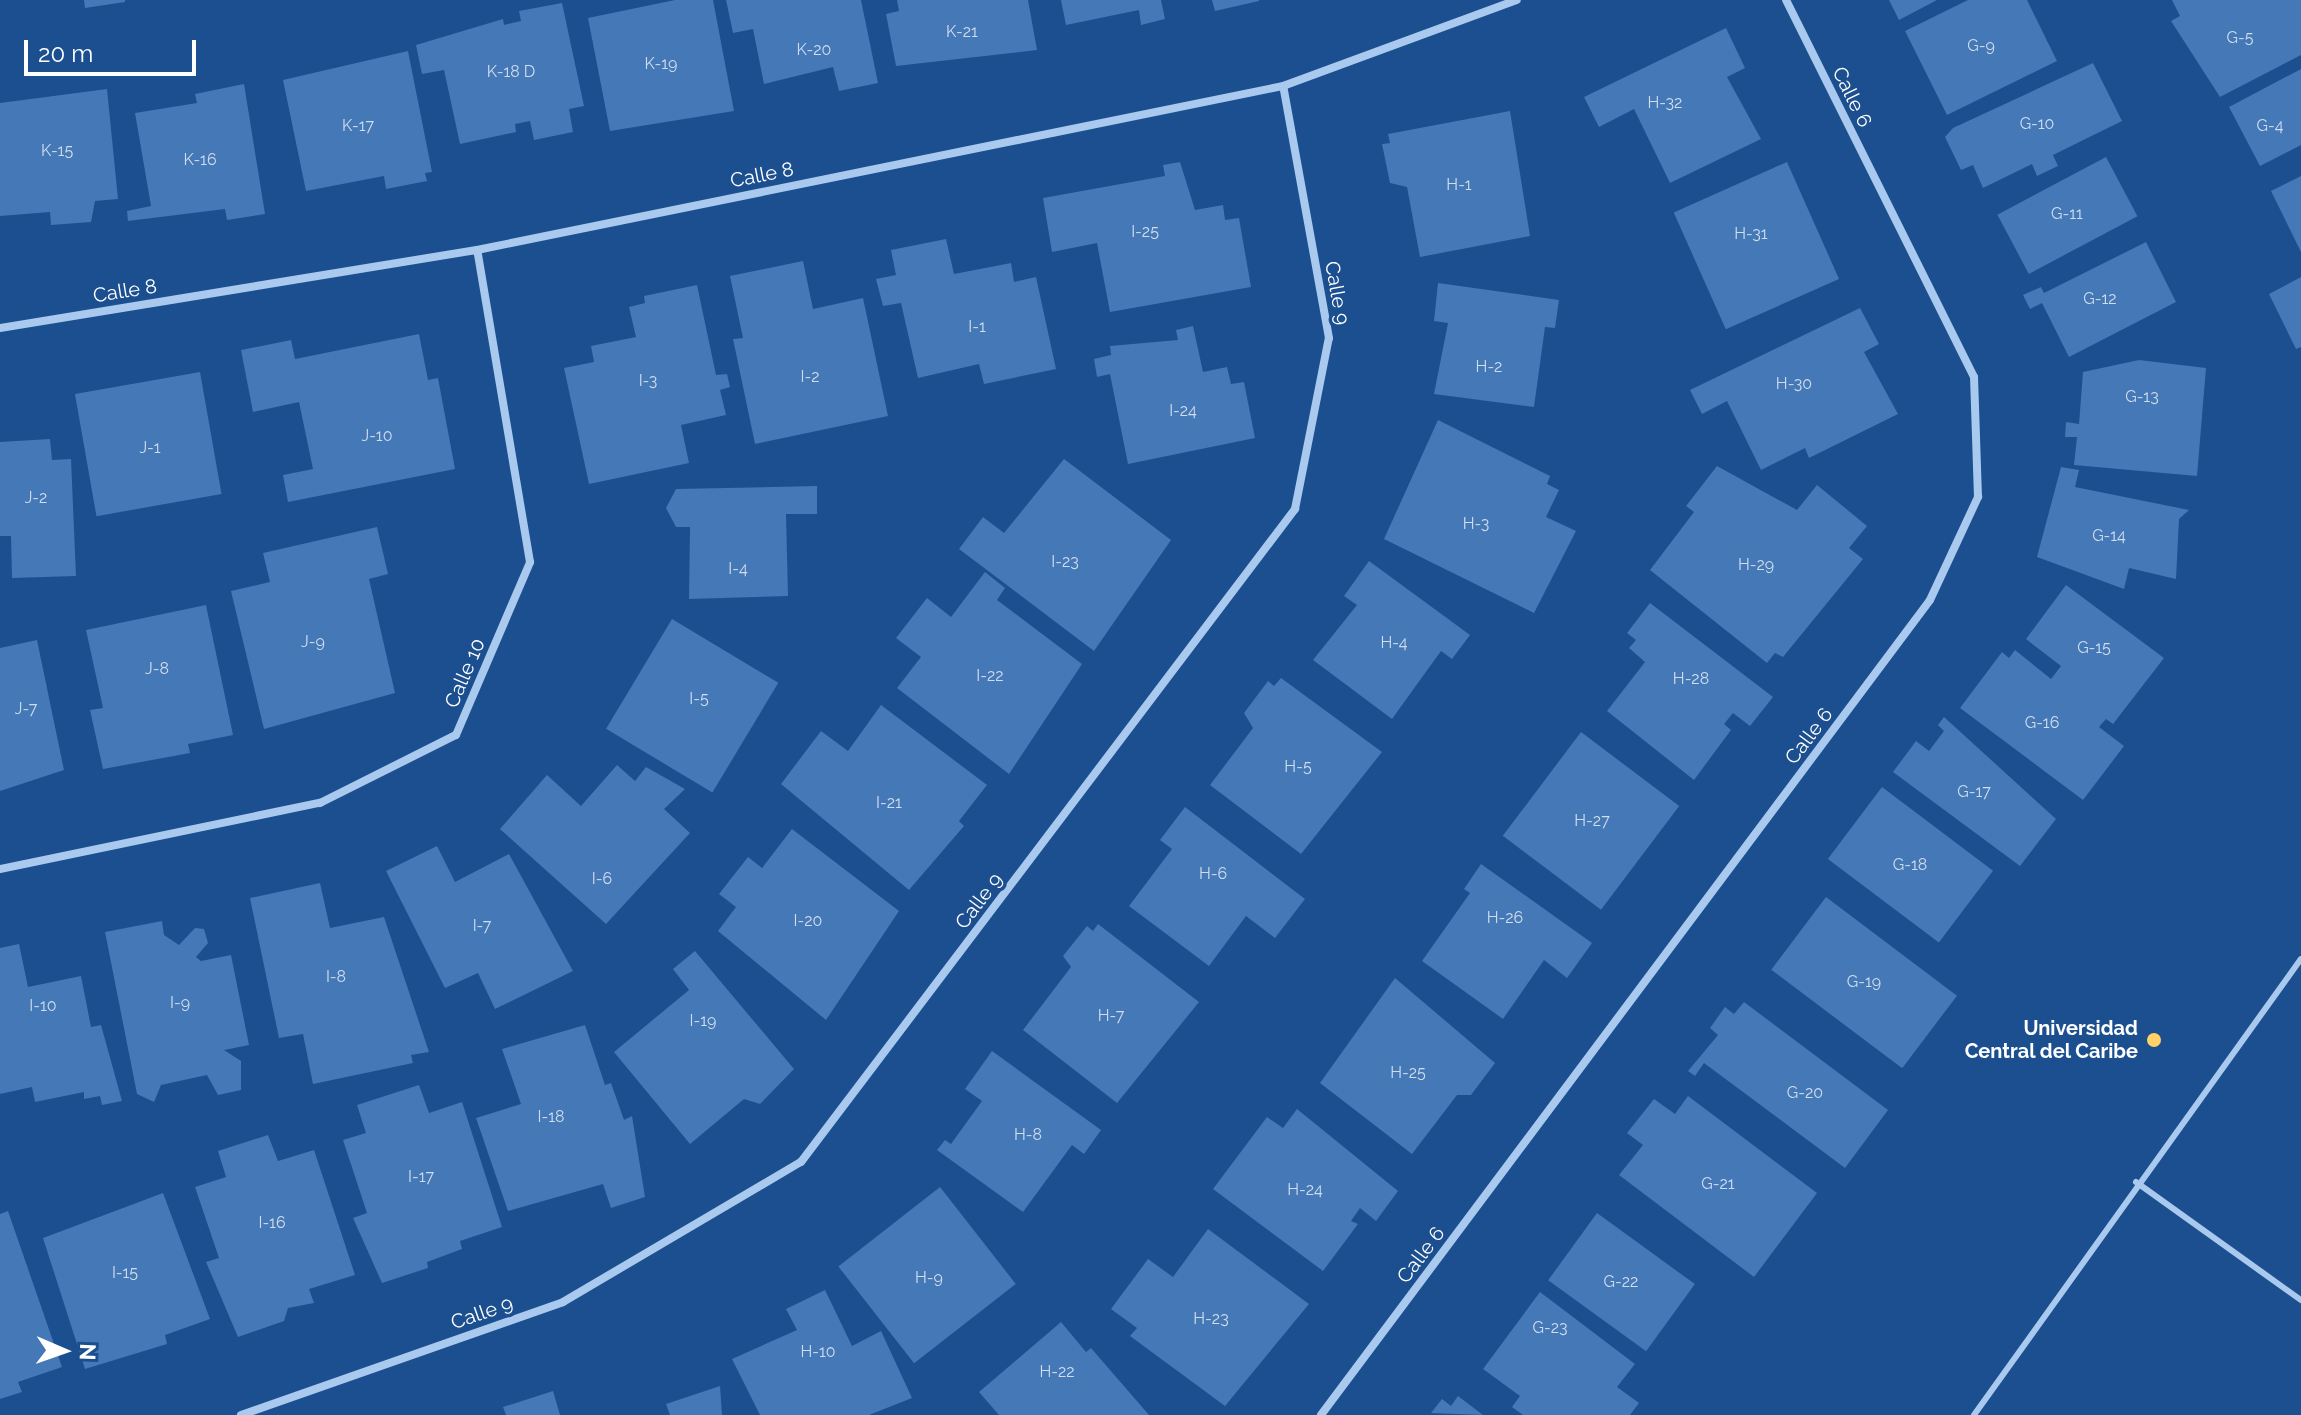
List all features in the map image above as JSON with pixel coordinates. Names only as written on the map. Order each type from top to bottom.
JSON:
[{"type":"street","name":"Calle 8","points":[[0,328],[477,250],[1283,86],[1517,0]]},
{"type":"street","name":"Calle 6","points":[[1321,1415],[1930,600],[1978,497],[1974,377],[1786,0]]},
{"type":"street","name":"Calle 9","points":[[241,1415],[563,1302],[801,1162],[1295,509],[1329,338],[1283,86]]},
{"type":"street","name":"Calle 10","points":[[0,869],[320,803],[456,735],[530,562],[477,250]]},
{"type":"lane","points":[[1974,1415],[2136,1182],[2301,959]]},
{"type":"lane","points":[[2136,1182],[2301,1300]]},
{"type":"building","points":[[84,0],[125,0],[125,2],[85,8]]},
{"type":"building","points":[[675,0],[713,0],[734,111],[610,131],[588,18]]},
{"type":"building","points":[[726,0],[861,0],[878,83],[839,91],[833,67],[764,84],[753,29],[733,33]]},
{"type":"building","points":[[897,0],[1028,0],[1037,50],[896,66],[886,14],[899,11]]},
{"type":"building","points":[[1061,0],[1161,0],[1165,19],[1141,25],[1139,10],[1066,25]]},
{"type":"building","points":[[1212,0],[1259,0],[1259,1],[1215,11]]},
{"type":"building","points":[[1889,0],[1937,0],[1899,20]]},
{"type":"building","points":[[1968,0],[2027,0],[2057,61],[1947,115],[1905,31]]},
{"type":"building","points":[[2172,0],[2301,0],[2301,55],[2220,97],[2171,21],[2180,16]]},
{"type":"building","points":[[562,3],[584,106],[569,109],[573,132],[534,140],[530,121],[515,124],[516,132],[460,144],[444,70],[422,74],[416,45],[503,19],[504,25],[521,21],[519,11]]},
{"type":"building","points":[[1726,28],[1745,68],[1727,77],[1761,139],[1670,183],[1634,109],[1599,127],[1584,97]]},
{"type":"building","points":[[408,51],[432,172],[425,173],[427,181],[386,189],[384,176],[306,191],[283,80]]},
{"type":"building","points":[[2093,63],[2122,121],[2053,155],[2058,166],[2037,176],[2032,164],[1983,188],[1973,165],[1961,170],[1945,137],[1953,128]]},
{"type":"building","points":[[2301,69],[2301,145],[2260,166],[2229,107]]},
{"type":"building","points":[[244,84],[265,214],[227,220],[225,209],[128,221],[127,211],[151,206],[135,113],[197,103],[195,94]]},
{"type":"building","points":[[107,89],[118,199],[95,201],[91,222],[51,225],[50,212],[0,216],[0,103]]},
{"type":"building","points":[[1510,111],[1530,236],[1420,257],[1407,187],[1390,183],[1382,144],[1390,143],[1388,134]]},
{"type":"building","points":[[2106,157],[2137,216],[2029,274],[1997,215]]},
{"type":"building","points":[[1180,162],[1195,210],[1223,205],[1225,220],[1239,218],[1251,287],[1110,312],[1097,243],[1052,252],[1043,198],[1165,176],[1163,165]]},
{"type":"building","points":[[1787,162],[1839,279],[1726,329],[1674,212]]},
{"type":"building","points":[[2301,176],[2301,252],[2271,191]]},
{"type":"building","points":[[946,239],[954,274],[1011,263],[1014,282],[1036,277],[1056,369],[984,384],[979,364],[918,378],[901,303],[883,306],[876,279],[896,275],[891,250]]},
{"type":"building","points":[[2146,242],[2176,302],[2069,357],[2042,303],[2030,309],[2023,295],[2041,287],[2044,293]]},
{"type":"building","points":[[803,261],[813,309],[863,298],[888,416],[755,444],[733,339],[743,338],[730,276]]},
{"type":"building","points":[[2301,277],[2301,347],[2296,349],[2269,294]]},
{"type":"building","points":[[1438,283],[1559,300],[1555,328],[1545,327],[1534,407],[1434,394],[1448,323],[1434,321]]},
{"type":"building","points":[[697,285],[716,375],[727,374],[730,387],[720,390],[726,415],[681,425],[689,463],[589,484],[564,368],[594,362],[591,346],[636,337],[629,307],[645,303],[644,296]]},
{"type":"building","points":[[1860,308],[1879,344],[1864,352],[1898,414],[1809,458],[1805,448],[1761,470],[1727,401],[1702,414],[1690,390]]},
{"type":"building","points":[[1193,326],[1203,372],[1227,367],[1231,384],[1244,382],[1255,438],[1128,464],[1110,374],[1097,377],[1094,359],[1111,355],[1110,346],[1178,340],[1176,330]]},
{"type":"building","points":[[419,334],[428,380],[438,378],[455,469],[288,502],[283,475],[313,469],[299,402],[253,412],[241,350],[291,340],[295,359]]},
{"type":"building","points":[[2139,360],[2206,368],[2197,476],[2074,465],[2077,437],[2065,437],[2066,422],[2079,424],[2083,372]]},
{"type":"building","points":[[200,372],[222,494],[96,516],[75,394]]},
{"type":"building","points":[[1438,420],[1550,476],[1547,484],[1559,490],[1546,517],[1576,531],[1534,613],[1384,539]]},
{"type":"building","points":[[50,439],[52,460],[71,459],[76,576],[12,578],[11,536],[0,536],[0,442]]},
{"type":"building","points":[[1064,459],[1171,540],[1094,651],[959,549],[983,517],[1004,533]]},
{"type":"building","points":[[1717,466],[1797,510],[1817,485],[1867,526],[1849,548],[1863,559],[1783,657],[1775,653],[1767,663],[1650,570],[1694,512],[1686,506]]},
{"type":"building","points":[[2061,467],[2079,470],[2075,487],[2189,510],[2179,519],[2176,579],[2129,568],[2124,589],[2037,557]]},
{"type":"building","points":[[817,486],[817,514],[786,514],[788,596],[689,599],[690,527],[676,527],[666,508],[676,489]]},
{"type":"building","points":[[377,527],[388,574],[369,579],[395,693],[264,729],[231,591],[270,582],[263,553]]},
{"type":"building","points":[[1369,561],[1470,635],[1452,659],[1441,651],[1392,719],[1313,660],[1357,605],[1344,596]]},
{"type":"building","points":[[985,572],[1005,588],[997,600],[1082,664],[1009,774],[897,688],[921,657],[896,638],[927,598],[951,617]]},
{"type":"building","points":[[2066,585],[2164,658],[2113,724],[2106,719],[2099,727],[2124,746],[2083,800],[1960,708],[2002,652],[2009,658],[2015,650],[2051,679],[2061,666],[2026,639]]},
{"type":"building","points":[[1650,603],[1773,697],[1750,726],[1733,713],[1724,724],[1731,730],[1694,780],[1607,711],[1645,662],[1629,648],[1636,640],[1627,633]]},
{"type":"building","points":[[206,605],[233,735],[188,744],[190,753],[103,769],[90,710],[103,708],[86,630]]},
{"type":"building","points":[[672,619],[778,683],[712,793],[606,729]]},
{"type":"building","points":[[37,640],[64,770],[0,791],[0,648]]},
{"type":"building","points":[[1281,678],[1382,752],[1301,854],[1210,785],[1253,728],[1244,713],[1268,681],[1274,686]]},
{"type":"building","points":[[881,705],[987,785],[959,821],[964,826],[909,890],[781,784],[821,731],[848,751]]},
{"type":"building","points":[[1944,717],[2056,819],[2020,866],[1893,772],[1916,741],[1929,751],[1944,731],[1938,725]]},
{"type":"building","points":[[1581,732],[1679,806],[1601,910],[1503,836]]},
{"type":"building","points":[[617,765],[635,781],[646,767],[685,789],[664,809],[690,833],[606,924],[500,829],[547,775],[581,806]]},
{"type":"building","points":[[1882,787],[1993,871],[1939,943],[1828,859]]},
{"type":"building","points":[[1185,807],[1305,899],[1275,938],[1246,916],[1209,966],[1129,906],[1172,849],[1160,840]]},
{"type":"building","points":[[792,829],[899,911],[826,1020],[718,931],[736,907],[719,894],[748,857],[762,868]]},
{"type":"building","points":[[437,846],[455,882],[509,854],[573,971],[495,1009],[478,973],[445,988],[386,871]]},
{"type":"building","points":[[1481,864],[1592,943],[1567,978],[1544,960],[1503,1019],[1422,961],[1470,893],[1464,889]]},
{"type":"building","points":[[320,883],[330,928],[384,917],[429,1052],[411,1055],[413,1063],[313,1084],[303,1034],[279,1038],[250,898]]},
{"type":"building","points":[[1826,897],[1957,996],[1902,1068],[1771,970]]},
{"type":"building","points":[[162,921],[164,935],[179,945],[195,928],[204,929],[208,943],[196,957],[201,961],[231,955],[249,1045],[224,1050],[241,1061],[241,1090],[218,1095],[207,1075],[161,1085],[154,1102],[137,1094],[105,932]]},
{"type":"building","points":[[1098,924],[1199,1002],[1117,1103],[1023,1030],[1071,967],[1063,956],[1087,926],[1093,931]]},
{"type":"building","points":[[19,944],[28,987],[81,976],[91,1027],[101,1025],[122,1101],[102,1105],[100,1096],[84,1099],[84,1092],[35,1102],[32,1087],[0,1094],[0,948]]},
{"type":"building","points":[[695,951],[794,1069],[760,1104],[744,1099],[690,1144],[614,1052],[689,990],[673,969]]},
{"type":"building","points":[[1395,978],[1495,1063],[1471,1095],[1457,1095],[1412,1154],[1320,1083]]},
{"type":"building","points":[[1744,1002],[1888,1110],[1845,1168],[1704,1063],[1695,1076],[1688,1071],[1718,1035],[1710,1028],[1725,1007],[1734,1014]]},
{"type":"building","points":[[585,1025],[605,1085],[611,1083],[624,1120],[632,1116],[645,1197],[611,1208],[603,1184],[508,1211],[476,1118],[521,1104],[502,1049]]},
{"type":"building","points":[[992,1051],[1101,1130],[1084,1154],[1072,1145],[1023,1212],[937,1150],[945,1140],[951,1144],[982,1101],[965,1089]]},
{"type":"building","points":[[419,1085],[429,1113],[462,1102],[502,1227],[460,1241],[462,1249],[427,1262],[428,1268],[382,1283],[353,1218],[367,1213],[343,1140],[366,1133],[357,1105]]},
{"type":"building","points":[[1688,1096],[1817,1193],[1754,1277],[1619,1175],[1643,1145],[1627,1133],[1654,1099],[1675,1114]]},
{"type":"building","points":[[1297,1109],[1398,1191],[1376,1221],[1360,1208],[1351,1221],[1358,1224],[1323,1271],[1213,1189],[1267,1117],[1283,1128]]},
{"type":"building","points":[[268,1135],[278,1161],[314,1150],[355,1275],[309,1289],[314,1303],[288,1308],[284,1321],[238,1337],[206,1262],[219,1258],[195,1187],[226,1177],[218,1151]]},
{"type":"building","points":[[940,1187],[1016,1284],[914,1363],[838,1266]]},
{"type":"building","points":[[163,1193],[210,1319],[165,1335],[167,1344],[85,1369],[43,1238]]},
{"type":"building","points":[[8,1211],[62,1367],[18,1382],[22,1392],[0,1399],[0,1214]]},
{"type":"building","points":[[1597,1213],[1695,1284],[1646,1351],[1548,1280]]},
{"type":"building","points":[[1208,1229],[1309,1304],[1225,1406],[1130,1336],[1137,1328],[1111,1309],[1148,1259],[1173,1277]]},
{"type":"building","points":[[825,1290],[852,1346],[881,1331],[912,1398],[869,1415],[760,1415],[732,1359],[797,1330],[786,1309]]},
{"type":"building","points":[[1540,1292],[1635,1364],[1617,1387],[1639,1403],[1630,1415],[1523,1415],[1512,1407],[1520,1396],[1483,1369]]},
{"type":"building","points":[[1061,1322],[1086,1352],[1091,1348],[1149,1415],[999,1415],[979,1392]]},
{"type":"building","points":[[720,1386],[722,1415],[670,1415],[666,1404]]},
{"type":"building","points":[[553,1391],[560,1415],[506,1415],[503,1407]]},
{"type":"building","points":[[1458,1396],[1483,1415],[1431,1413],[1442,1399],[1451,1406]]},
{"type":"place","name":"Universidad Central del Caribe","points":[[2154,1040]]}]
